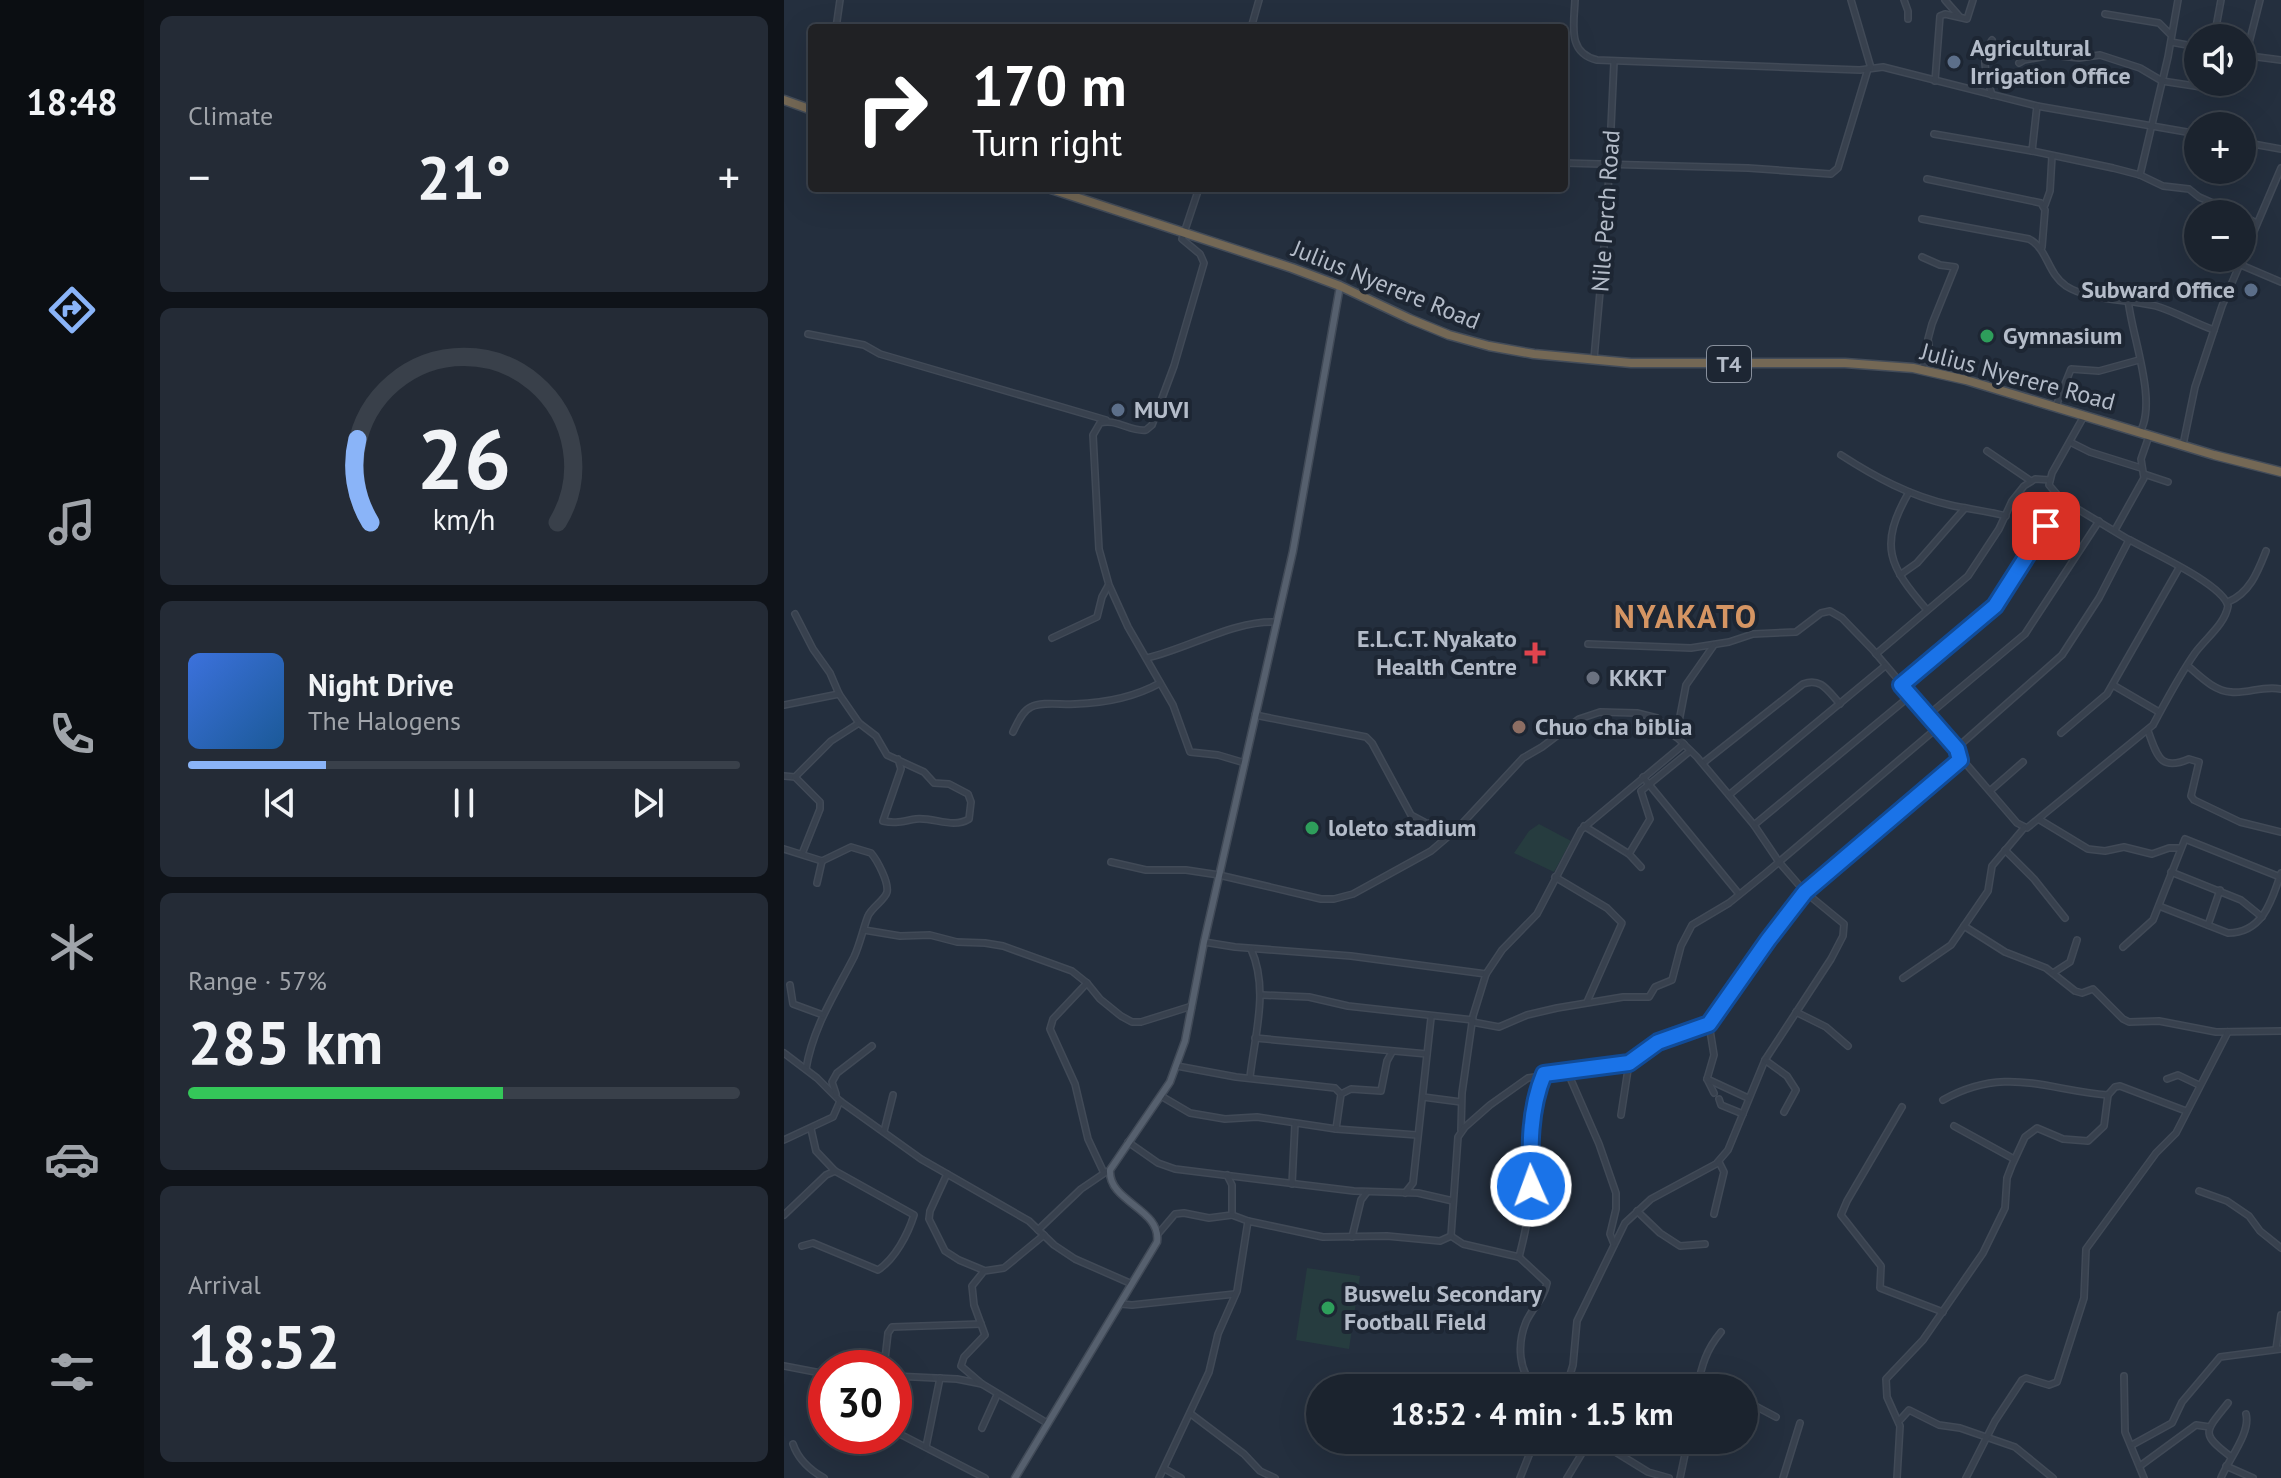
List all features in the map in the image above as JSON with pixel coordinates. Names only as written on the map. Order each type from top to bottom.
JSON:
[{"type":"highway","points":[[784,100],[808,108]]},
{"type":"highway","name":"Julius Nyerere Road","points":[[1060,192],[1340,286],[1449,335],[1534,354],[1631,363],[1859,363],[1922,369],[2281,472]]},
{"type":"main road","points":[[1015,1478],[1157,1242],[1155,1225],[1113,1186],[1107,1172],[1161,1096],[1177,1066],[1293,551],[1340,286]]},
{"type":"street","points":[[837,24],[840,0]]},
{"type":"street","points":[[1252,24],[1259,0]]},
{"type":"street","points":[[1575,0],[1573,34],[1577,48],[1589,58],[1614,62],[1883,67],[2037,106],[2184,131]]},
{"type":"street","points":[[1568,163],[1748,168],[1831,174],[1838,168],[1870,68],[1851,0]]},
{"type":"street","points":[[1904,0],[1908,19]]},
{"type":"street","points":[[1945,0],[1960,17]]},
{"type":"street","points":[[1935,81],[1940,16],[1969,18],[1973,0]]},
{"type":"street","points":[[2140,175],[2178,0]]},
{"type":"street","points":[[2217,24],[2221,0]]},
{"type":"street","points":[[2253,24],[2260,0]]},
{"type":"street","points":[[2105,14],[2159,23],[2171,39],[2184,43]]},
{"type":"street","points":[[1992,40],[1988,46],[1985,69],[1992,96]]},
{"type":"street","points":[[2019,63],[2052,55],[2079,58],[2100,55],[2140,68],[2162,81],[2184,84]]},
{"type":"street","points":[[2256,57],[2281,60]]},
{"type":"street","name":"Nile Perch Road","points":[[1594,360],[1610,165],[1614,62]]},
{"type":"street","points":[[2032,151],[2037,106]]},
{"type":"street","points":[[1934,134],[2032,151],[2140,175],[2163,186],[2189,189],[2206,200]]},
{"type":"street","points":[[2256,145],[2281,149]]},
{"type":"street","points":[[2052,156],[2042,248],[2050,269],[2067,287],[2093,296],[2128,299],[2169,311],[2214,330]]},
{"type":"street","points":[[2257,223],[2281,168]]},
{"type":"street","points":[[1927,179],[2037,201],[2045,206]]},
{"type":"street","points":[[808,334],[864,345],[880,354],[1139,431],[1146,430],[1152,425],[1174,366],[1204,263],[1200,254],[1183,242],[1198,192]]},
{"type":"street","points":[[1922,219],[2024,237],[2042,248]]},
{"type":"street","points":[[1922,257],[1955,267],[1931,328],[1928,339],[1930,352],[1922,369]]},
{"type":"street","points":[[2256,271],[2281,282]]},
{"type":"street","points":[[2183,445],[2195,387],[2238,272]]},
{"type":"street","points":[[2115,530],[2142,483],[2143,471],[2141,459],[2145,420],[2139,360],[2128,299]]},
{"type":"street","points":[[2056,406],[2071,369],[2099,371],[2139,360]]},
{"type":"street","points":[[1903,978],[1944,952],[1988,891],[1990,870],[2024,828],[2040,820],[2148,731],[2188,666],[2228,612],[2228,602],[2213,588],[2061,499],[2051,490],[2050,480],[2085,415]]},
{"type":"street","points":[[1107,421],[1100,423],[1093,435],[1099,549],[1117,606],[1178,716],[1190,752],[1218,755],[1245,763]]},
{"type":"street","points":[[2070,442],[2168,482]]},
{"type":"street","points":[[1987,451],[2031,481],[2050,480]]},
{"type":"street","points":[[1841,455],[1870,474],[1909,492],[2006,516]]},
{"type":"street","points":[[1876,654],[1968,576],[2018,493],[2031,481]]},
{"type":"street","points":[[1909,492],[1899,511],[1890,544],[1891,557],[1900,575],[1927,610]]},
{"type":"street","points":[[1901,685],[1995,606],[2015,579],[2061,499]]},
{"type":"street","points":[[1900,575],[1917,563],[1965,508]]},
{"type":"street","points":[[1927,716],[2025,634],[2099,521]]},
{"type":"street","points":[[1957,749],[2062,655],[2099,598],[2129,540]]},
{"type":"street","points":[[2228,602],[2254,580],[2266,551]]},
{"type":"street","points":[[2061,733],[2107,694],[2179,568]]},
{"type":"street","points":[[1052,638],[1097,617],[1109,585]]},
{"type":"street","points":[[1588,644],[1667,649],[1715,645],[1753,634],[1796,632],[1821,613],[1830,611],[1842,618],[1876,654],[1957,749],[1961,758],[2024,828]]},
{"type":"street","points":[[795,614],[839,694],[859,723],[876,736],[887,755],[898,759],[924,772],[934,783],[949,784],[968,794],[971,802],[969,819],[963,823],[918,819],[897,824],[883,821],[901,769],[898,759]]},
{"type":"street","points":[[1146,658],[1199,643],[1244,625],[1276,622]]},
{"type":"street","points":[[1676,737],[1686,685],[1715,645]]},
{"type":"street","points":[[1729,795],[1885,666]]},
{"type":"street","points":[[2188,666],[2223,691],[2268,687],[2281,689]]},
{"type":"street","points":[[1703,763],[1803,684],[1815,680],[1821,682],[1840,704]]},
{"type":"street","points":[[1013,732],[1026,709],[1034,705],[1078,704],[1129,697],[1160,683]]},
{"type":"street","points":[[2113,685],[2159,712]]},
{"type":"street","points":[[784,705],[839,694]]},
{"type":"street","points":[[1754,825],[1910,696]]},
{"type":"street","points":[[1111,862],[1146,870],[1186,870],[1219,875],[1307,897],[1334,899],[1353,894],[1407,866],[1458,828],[1523,758],[1579,719],[1600,712],[1646,714],[1657,718],[1703,763],[1754,825],[1779,862],[1805,892],[1845,927],[1831,959],[1765,1060],[1731,1144],[1719,1162],[1664,1191],[1625,1223],[1577,1321],[1570,1374]]},
{"type":"street","points":[[1255,715],[1366,737],[1411,815],[1426,823],[1458,828]]},
{"type":"street","points":[[795,777],[831,741],[859,723]]},
{"type":"street","points":[[1262,995],[1309,997],[1348,1006],[1503,1026],[1527,1015],[1586,1003],[1649,997],[1655,987],[1672,980],[1683,941],[1692,925],[1739,894],[1779,862],[1937,728]]},
{"type":"street","points":[[2148,731],[2154,752],[2168,763],[2176,765],[2189,759],[2199,762],[2191,796],[2194,800],[2240,822],[2281,832]]},
{"type":"street","points":[[1451,1236],[1461,1102],[1472,1021],[1486,974],[1502,950],[1537,914],[1584,826],[1684,744]]},
{"type":"street","points":[[1629,854],[1650,819],[1640,793],[1690,751]]},
{"type":"street","points":[[1461,1131],[1518,1083],[1544,1074],[1629,1063],[1658,1042],[1709,1024],[1805,892],[1961,758]]},
{"type":"street","points":[[1991,790],[2023,762]]},
{"type":"street","points":[[784,776],[795,777],[820,805],[802,854]]},
{"type":"street","points":[[1643,777],[1739,894]]},
{"type":"street","points":[[2040,820],[2088,849],[2105,851],[2124,847],[2154,854],[2169,848],[2180,848]]},
{"type":"street","points":[[1584,826],[1629,854],[1641,867]]},
{"type":"street","points":[[2123,947],[2149,925],[2183,840],[2188,839],[2280,875],[2271,906],[2263,917],[2235,933],[2159,906]]},
{"type":"street","points":[[784,849],[822,861],[851,847],[873,855],[887,893],[870,913],[853,958],[813,1034],[806,1069]]},
{"type":"street","points":[[2005,850],[2034,879],[2065,918]]},
{"type":"street","points":[[817,883],[822,861]]},
{"type":"street","points":[[2171,872],[2220,890],[2246,903],[2263,917]]},
{"type":"street","points":[[1555,877],[1607,908],[1622,923],[1586,1003]]},
{"type":"street","points":[[2208,925],[2220,890]]},
{"type":"street","points":[[1964,926],[2005,952],[2053,973],[2061,983],[2078,993],[2093,989],[2129,1022],[2159,1021],[2228,1032],[2281,1031]]},
{"type":"street","points":[[864,930],[900,936],[930,935],[957,942],[993,943],[1072,971],[1100,999],[1132,1022],[1192,1006]]},
{"type":"street","points":[[2053,973],[2070,962],[2077,940]]},
{"type":"street","points":[[1204,942],[1364,957],[1486,974]]},
{"type":"street","points":[[1250,1077],[1262,995],[1260,972],[1251,948]]},
{"type":"street","points":[[1038,1230],[1081,1189],[1107,1172],[1088,1139],[1073,1078],[1050,1029],[1053,1019],[1087,983]]},
{"type":"street","points":[[790,985],[793,1004],[823,1016]]},
{"type":"street","points":[[1796,1012],[1826,1027],[1848,1046]]},
{"type":"street","points":[[1418,1193],[1413,1183],[1431,1018]]},
{"type":"street","points":[[1709,1024],[1714,1055],[1707,1079],[1714,1093]]},
{"type":"street","points":[[1966,1478],[2009,1396],[2022,1380],[2026,1378],[2049,1385],[2057,1382],[2084,1298],[2084,1252],[2156,1153],[2176,1133],[2228,1032]]},
{"type":"street","points":[[1255,1038],[1427,1054]]},
{"type":"street","points":[[784,1140],[833,1117],[838,1099],[832,1082],[837,1073],[872,1046]]},
{"type":"street","points":[[1341,1094],[1351,1089],[1382,1090],[1387,1061],[1393,1051]]},
{"type":"street","points":[[784,1053],[838,1099],[921,1159],[1016,1214],[1075,1259],[1132,1284]]},
{"type":"street","points":[[1765,1060],[1787,1076],[1796,1090],[1784,1112]]},
{"type":"street","points":[[1621,1115],[1629,1063]]},
{"type":"street","points":[[1177,1066],[1338,1089],[1341,1094],[1336,1129]]},
{"type":"street","points":[[1568,1073],[1599,1144],[1616,1193],[1610,1234],[1614,1244]]},
{"type":"street","points":[[1519,1257],[1530,1199],[1529,1156],[1533,1107],[1544,1074]]},
{"type":"street","points":[[2167,1079],[2178,1075],[2199,1085]]},
{"type":"street","points":[[1707,1079],[1748,1098]]},
{"type":"street","points":[[1943,1100],[1970,1089],[2019,1080],[2108,1095]]},
{"type":"street","points":[[1897,1478],[1900,1420],[1887,1397],[1886,1379],[1923,1340],[1972,1272],[1995,1233],[2005,1208],[2007,1178],[2025,1137],[2037,1128],[2068,1141],[2090,1140],[2106,1122],[2108,1095],[2120,1086],[2186,1111]]},
{"type":"street","points":[[884,1131],[893,1095]]},
{"type":"street","points":[[1161,1096],[1190,1113],[1236,1119],[1257,1117],[1336,1129],[1417,1135]]},
{"type":"street","points":[[1423,1097],[1461,1102]]},
{"type":"street","points":[[1719,1099],[1721,1105],[1743,1114]]},
{"type":"street","points":[[1902,1107],[1841,1215],[1881,1266],[1880,1288],[1943,1312]]},
{"type":"street","points":[[1292,1184],[1295,1124]]},
{"type":"street","points":[[1954,1126],[2014,1159]]},
{"type":"street","points":[[811,1129],[816,1151],[835,1171],[914,1215],[929,1216]]},
{"type":"street","points":[[1128,1142],[1164,1166],[1367,1192],[1418,1193],[1453,1201]]},
{"type":"street","points":[[1714,1214],[1724,1172],[1719,1162]]},
{"type":"street","points":[[784,1215],[826,1175],[835,1171]]},
{"type":"street","points":[[947,1174],[929,1216],[945,1251],[959,1260],[984,1271],[999,1270],[1044,1235]]},
{"type":"street","points":[[1227,1175],[1232,1185],[1232,1215]]},
{"type":"street","points":[[1232,1185],[1242,1177]]},
{"type":"street","points":[[1405,1193],[1413,1183]]},
{"type":"street","points":[[2199,1191],[2216,1196],[2249,1216],[2260,1231],[2281,1248]]},
{"type":"street","points":[[1352,1237],[1361,1200],[1367,1192]]},
{"type":"street","points":[[1219,1216],[1232,1198]]},
{"type":"street","points":[[1637,1211],[1660,1233],[1680,1246],[1705,1244]]},
{"type":"street","points":[[1158,1234],[1175,1214],[1184,1213],[1209,1218],[1232,1215],[1304,1235],[1387,1236],[1440,1241],[1451,1236]]},
{"type":"street","points":[[802,1246],[813,1243],[878,1270],[905,1237],[914,1215]]},
{"type":"street","points":[[1159,1478],[1209,1372],[1218,1334],[1236,1294],[1248,1221]]},
{"type":"street","points":[[1451,1236],[1463,1244],[1519,1257],[1547,1283],[1539,1305],[1526,1321],[1521,1351],[1525,1374]]},
{"type":"street","points":[[984,1271],[972,1286],[984,1338],[964,1357],[961,1366],[997,1395],[1047,1423]]},
{"type":"street","points":[[1121,1304],[1236,1294]]},
{"type":"street","points":[[2132,1445],[2172,1423],[2182,1402],[2220,1357],[2278,1349],[2281,1315]]},
{"type":"street","points":[[886,1350],[892,1327],[981,1324]]},
{"type":"street","points":[[1700,1374],[1708,1347],[1721,1332]]},
{"type":"street","points":[[784,1366],[808,1371]]},
{"type":"street","points":[[2124,1376],[2125,1432],[2144,1478]]},
{"type":"street","points":[[912,1377],[982,1384]]},
{"type":"street","points":[[926,1447],[940,1378]]},
{"type":"street","points":[[982,1428],[997,1395]]},
{"type":"street","points":[[2228,1403],[2210,1427],[2211,1441],[2230,1456]]},
{"type":"street","points":[[1758,1407],[1776,1417]]},
{"type":"street","points":[[1900,1420],[1909,1410],[1939,1425],[1960,1428],[2015,1447],[2053,1478]]},
{"type":"street","points":[[1191,1414],[1235,1447],[1260,1471],[1275,1478]]},
{"type":"street","points":[[2221,1478],[2243,1433],[2248,1420],[2246,1414]]},
{"type":"street","points":[[1783,1478],[1800,1423]]},
{"type":"street","points":[[2140,1466],[2196,1425],[2210,1427]]},
{"type":"street","points":[[912,1440],[985,1478]]},
{"type":"street","points":[[793,1444],[795,1451],[813,1472],[824,1478]]},
{"type":"street","points":[[1520,1478],[1529,1454]]},
{"type":"street","points":[[1567,1478],[1583,1454]]},
{"type":"street","points":[[1615,1454],[1647,1475],[1669,1478]]},
{"type":"street","points":[[1680,1478],[1685,1454]]},
{"type":"street","points":[[2226,1466],[2253,1478]]},
{"type":"street","points":[[1165,1469],[1181,1478]]},
{"type":"green space","points":[[1539,824],[1571,841],[1554,872],[1514,853],[1529,831]]},
{"type":"green space","name":"Buswelu Secondary Football Field","points":[[1307,1268],[1360,1276],[1349,1349],[1296,1340]]},
{"type":"place","name":"Agricultural Irrigation Office","points":[[1954,62]]},
{"type":"place","name":"Subward Office","points":[[2251,290]]},
{"type":"place","name":"Gymnasium","points":[[1987,336]]},
{"type":"place","name":"MUVI","points":[[1118,410]]},
{"type":"place","name":"E.L.C.T. Nyakato Health Centre","points":[[1535,653]]},
{"type":"place","name":"KKKT","points":[[1593,678]]},
{"type":"place","name":"Chuo cha biblia","points":[[1519,727]]},
{"type":"place","name":"loleto stadium","points":[[1312,828]]},
{"type":"place","name":"Buswelu Secondary Football Field","points":[[1328,1308]]},
{"type":"district","name":"NYAKATO","points":[[1686,617]]},
{"type":"route","points":[[1531,1186],[1529,1156],[1533,1107],[1544,1074],[1629,1063],[1658,1042],[1709,1024],[1805,892],[1960,760],[1957,749],[1901,685],[1995,606],[2046,526]]}]
